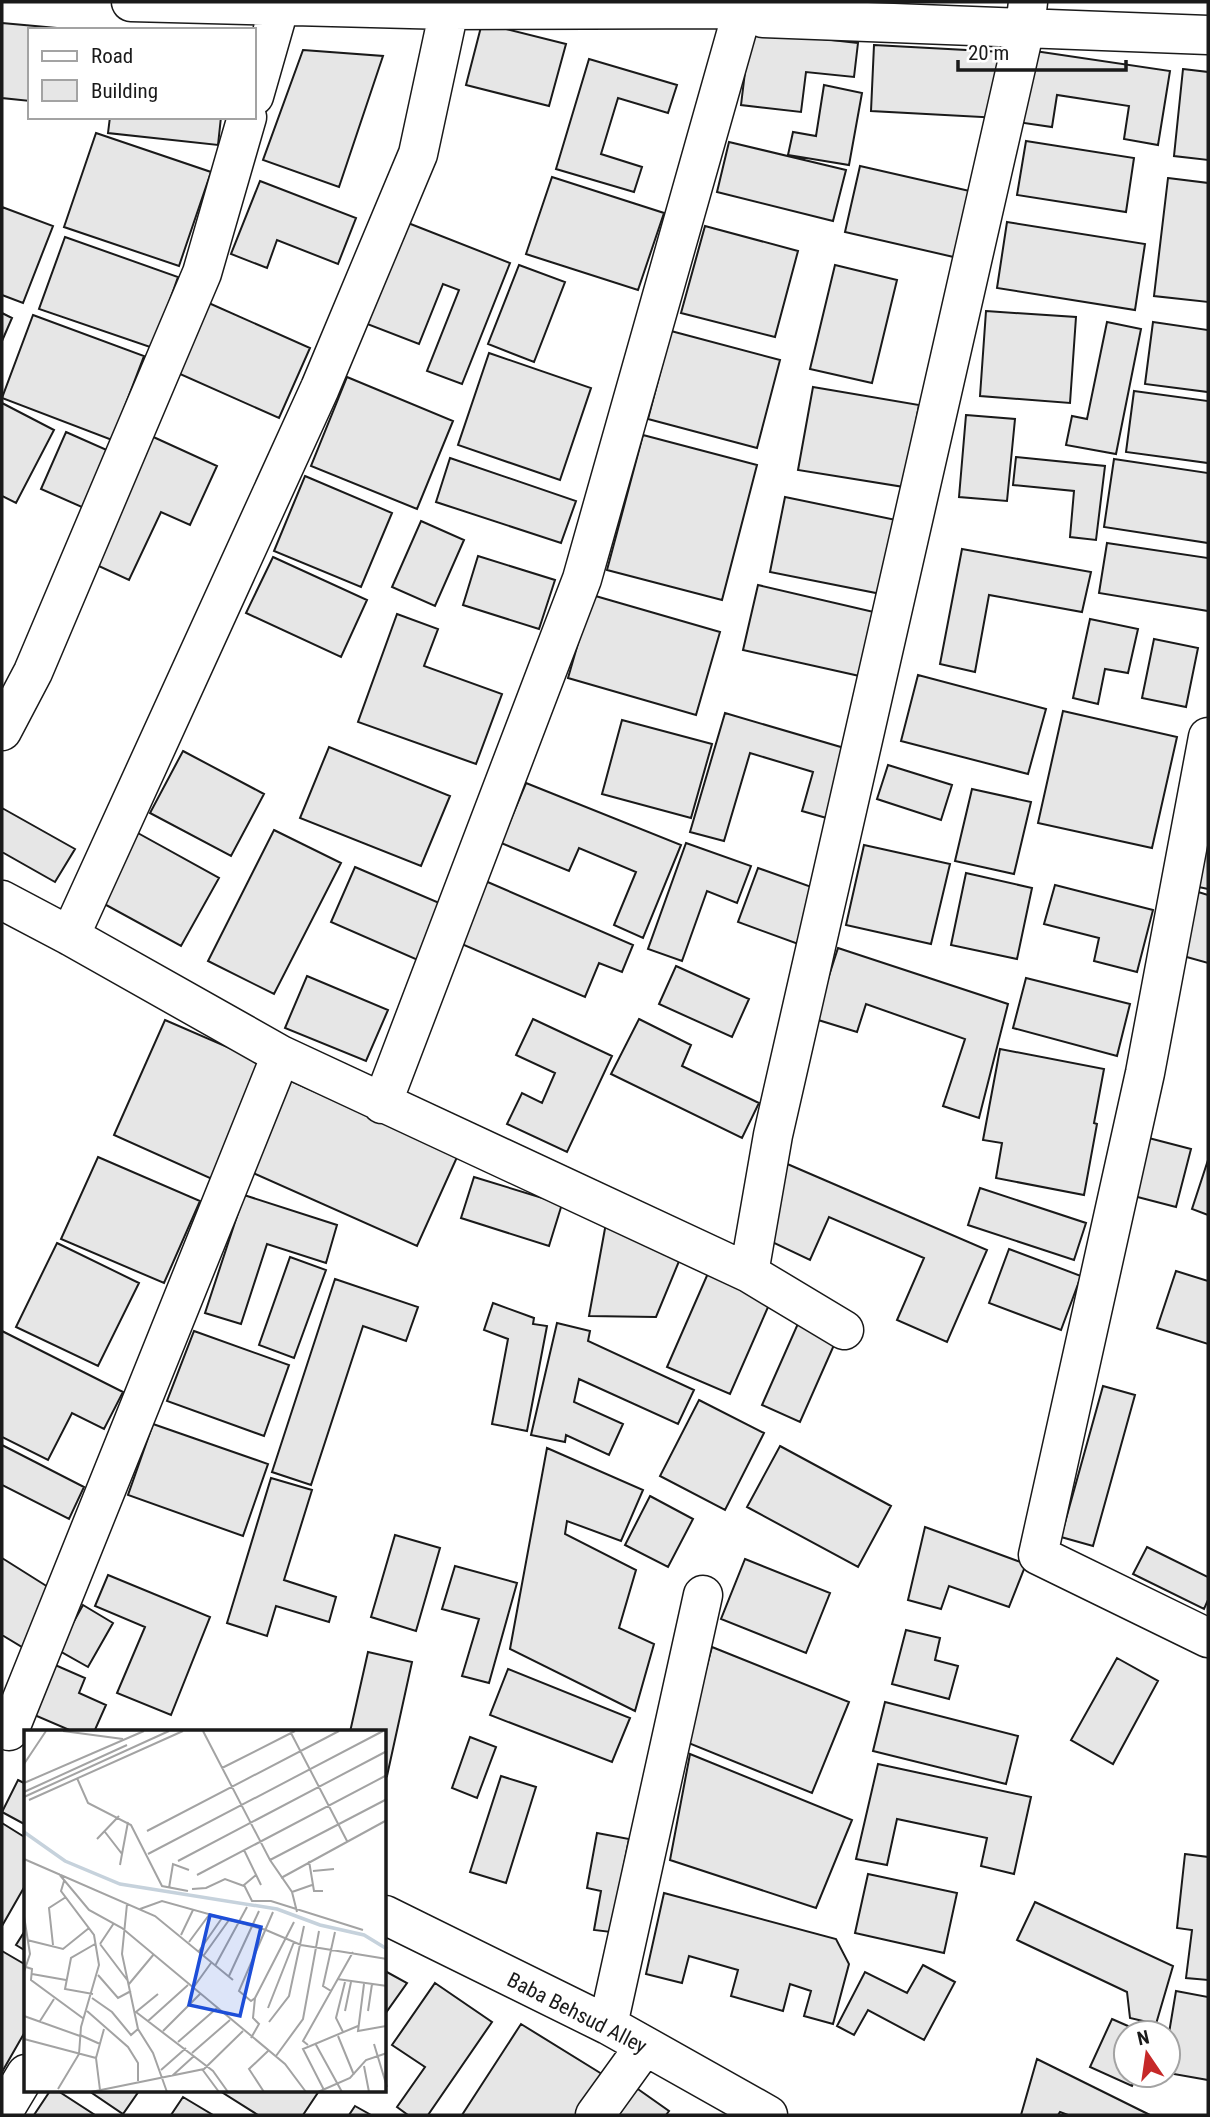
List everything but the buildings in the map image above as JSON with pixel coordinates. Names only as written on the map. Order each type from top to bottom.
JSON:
[{"type":"street","points":[[131,2],[449,10],[744,5],[763,18],[1026,15],[1208,35]]},
{"type":"street","points":[[256,89],[280,5]]},
{"type":"street","points":[[382,1104],[582,579],[744,5]]},
{"type":"street","points":[[70,936],[320,388],[418,154],[449,10]]},
{"type":"street","points":[[750,1273],[773,1135],[1026,15]]},
{"type":"street","points":[[2,731],[33,672],[202,273],[246,119]]},
{"type":"street","points":[[1208,737],[1145,1073],[1038,1555],[1208,1638]]},
{"type":"street","points":[[2,900],[281,1055],[750,1273],[844,1330]]},
{"type":"street","points":[[12,1732],[281,1055]]},
{"type":"street","points":[[608,2025],[703,1595]]},
{"type":"street","name":"Baba Behsud Alley","points":[[387,1916],[608,2025],[768,2115]]},
{"type":"street","points":[[595,2115],[644,2047]]},
{"type":"street","points":[[2,2114],[24,2077]]}]
